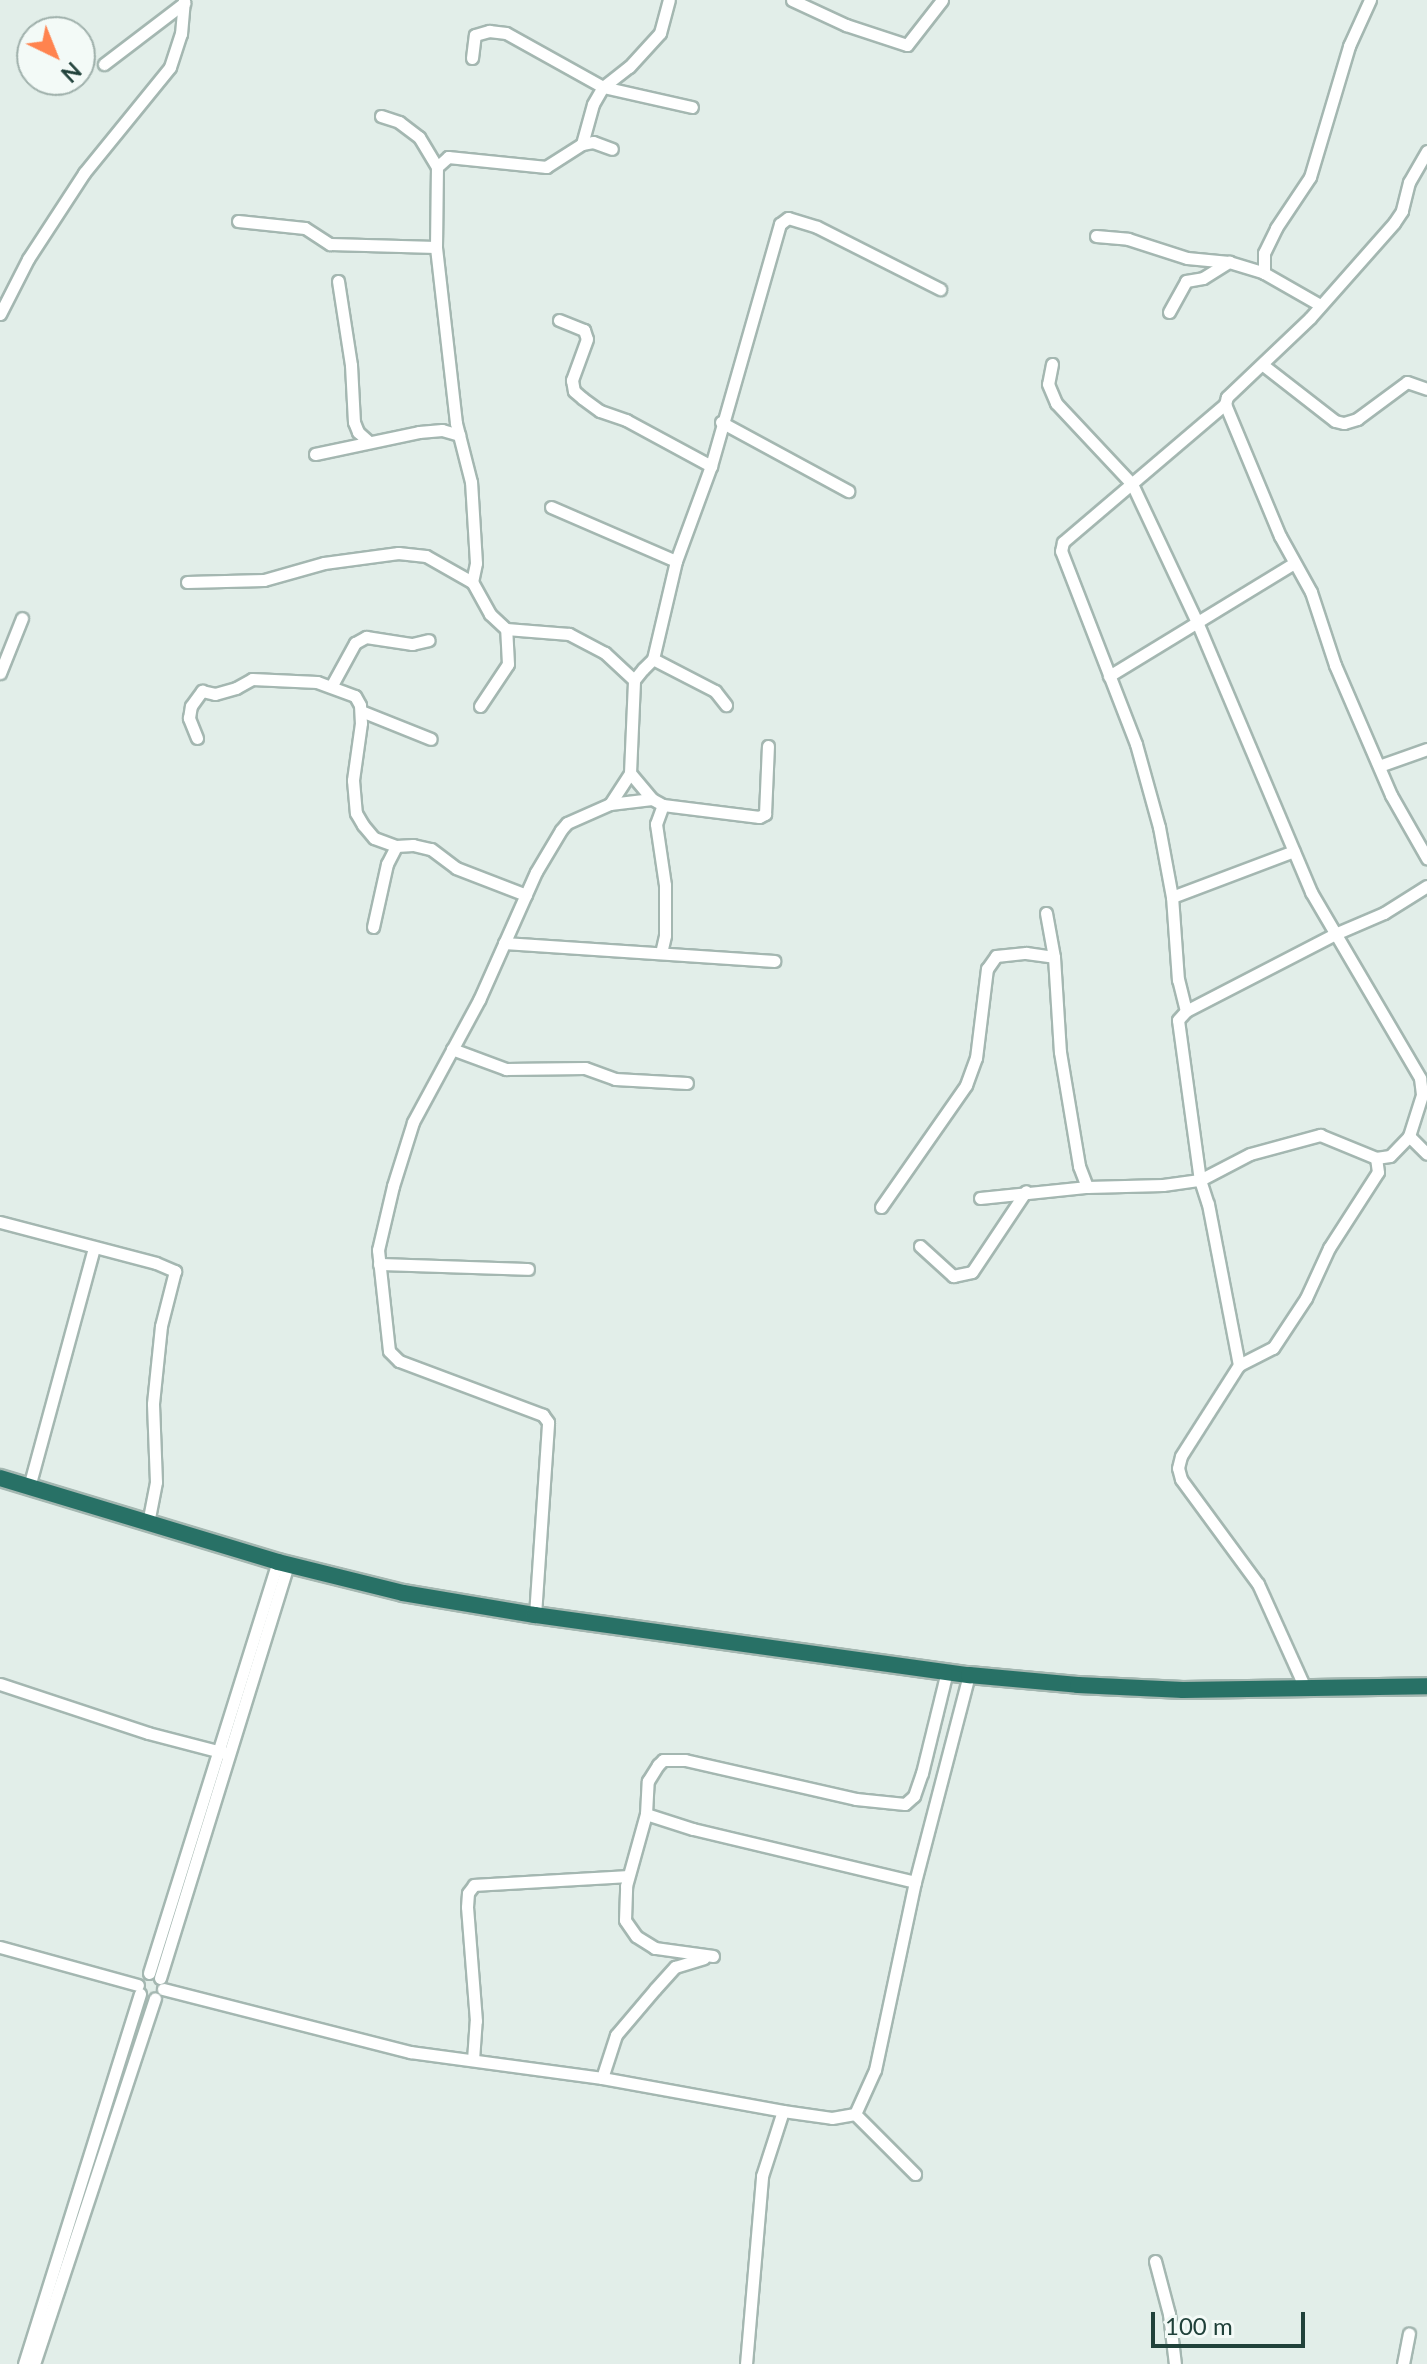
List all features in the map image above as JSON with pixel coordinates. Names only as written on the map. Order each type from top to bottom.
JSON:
[{"type":"highway","points":[[0,1478],[283,1563],[403,1593],[535,1615],[969,1675],[1183,1690],[1427,1686]]},
{"type":"street","points":[[582,144],[593,104],[603,87],[629,67],[660,33],[669,0]]},
{"type":"street","points":[[799,1],[846,25],[907,45],[942,0]]},
{"type":"street","points":[[1264,273],[1264,253],[1276,228],[1310,177],[1349,46],[1370,0]]},
{"type":"street","points":[[104,64],[184,1]]},
{"type":"street","points":[[0,314],[28,259],[84,173],[170,67],[178,46],[184,1]]},
{"type":"street","points":[[472,58],[475,35],[489,31],[506,33],[603,87],[692,107]]},
{"type":"street","points":[[381,116],[399,122],[419,137],[437,167],[436,247],[459,435],[471,482],[476,563],[472,582]]},
{"type":"street","points":[[437,167],[448,157],[546,167],[582,144],[593,142],[612,149]]},
{"type":"street","points":[[1186,1011],[1178,980],[1172,897],[1159,827],[1136,744],[1061,551],[1063,542],[1225,404],[1227,397],[1263,365],[1320,305],[1394,223],[1402,211],[1409,182],[1427,151]]},
{"type":"street","points":[[610,804],[630,773],[634,680],[653,659],[676,561],[711,466],[721,422],[780,224],[788,218],[817,227],[940,289]]},
{"type":"street","points":[[238,221],[305,228],[330,244],[436,247]]},
{"type":"street","points":[[1096,236],[1128,239],[1187,258],[1229,262],[1264,273],[1320,305]]},
{"type":"street","points":[[1169,312],[1186,281],[1187,258]]},
{"type":"street","points":[[1186,281],[1203,278],[1229,262]]},
{"type":"street","points":[[338,281],[351,365],[354,422],[358,432],[369,442]]},
{"type":"street","points":[[559,320],[584,330],[587,339],[572,380],[574,391],[600,411],[626,420],[711,466]]},
{"type":"street","points":[[980,1198],[1026,1191],[1163,1185],[1200,1180],[1250,1154],[1320,1135],[1376,1158],[1390,1156],[1409,1136],[1425,1093],[1408,1054],[1335,934],[1294,851],[1197,622],[1132,484],[1056,403],[1048,384],[1052,364]]},
{"type":"street","points":[[1263,365],[1335,421],[1344,423],[1357,419],[1407,382],[1427,389]]},
{"type":"street","points":[[1225,404],[1294,563],[1311,592],[1335,665],[1401,816],[1417,837],[1427,858]]},
{"type":"street","points":[[721,422],[848,491]]},
{"type":"street","points":[[315,454],[442,430],[459,435]]},
{"type":"street","points":[[551,507],[676,561]]},
{"type":"street","points":[[187,582],[264,580],[324,563],[398,553],[426,556],[472,582],[490,614],[506,629],[569,634],[605,653],[634,680]]},
{"type":"street","points":[[1109,676],[1294,563]]},
{"type":"street","points":[[0,673],[22,618]]},
{"type":"street","points":[[480,706],[508,664],[506,629]]},
{"type":"street","points":[[332,685],[355,643],[366,637],[412,644],[429,640]]},
{"type":"street","points":[[653,659],[715,691],[726,705]]},
{"type":"street","points":[[197,738],[189,718],[191,706],[202,691],[215,694],[252,679],[332,685],[355,696],[361,711],[353,780],[356,813],[374,838],[396,846],[413,845],[431,849],[456,868],[526,895]]},
{"type":"street","points":[[361,711],[431,739]]},
{"type":"street","points":[[535,1615],[548,1422],[543,1415],[399,1361],[393,1356],[378,1250],[393,1186],[413,1122],[561,830],[567,823],[610,804],[657,802],[759,817],[765,814],[768,746]]},
{"type":"street","points":[[1379,766],[1427,749]]},
{"type":"street","points":[[630,773],[657,802],[656,824],[665,885],[665,935],[661,953]]},
{"type":"street","points":[[373,927],[387,864],[396,846]]},
{"type":"street","points":[[1172,897],[1294,851]]},
{"type":"street","points":[[1239,1365],[1208,1204],[1200,1180],[1178,1020],[1186,1011],[1335,934],[1384,913],[1427,886]]},
{"type":"street","points":[[1046,913],[1054,957],[1060,1052],[1079,1166],[1087,1187]]},
{"type":"street","points":[[504,943],[774,961]]},
{"type":"street","points":[[881,1207],[966,1085],[976,1058],[987,969],[996,956],[1026,953],[1054,957]]},
{"type":"street","points":[[452,1049],[506,1069],[585,1068],[615,1079],[687,1083]]},
{"type":"street","points":[[1409,1136],[1427,1154]]},
{"type":"street","points":[[1305,1688],[1258,1584],[1181,1479],[1178,1468],[1181,1456],[1239,1365],[1273,1348],[1293,1318],[1329,1248],[1378,1172],[1376,1158]]},
{"type":"street","points":[[920,1246],[953,1276],[972,1272],[1026,1191]]},
{"type":"street","points":[[0,1222],[156,1263],[175,1271],[161,1326],[153,1404],[156,1482],[148,1523]]},
{"type":"street","points":[[29,1487],[94,1248]]},
{"type":"street","points":[[379,1264],[528,1269]]},
{"type":"street","points":[[34,2364],[157,1984],[283,1563]]},
{"type":"street","points":[[602,2078],[616,2035],[675,1967],[713,1956],[655,1948],[636,1936],[625,1920],[628,1876],[646,1814],[651,1774],[663,1760],[676,1759],[856,1799],[905,1804],[914,1796],[922,1773],[947,1671]]},
{"type":"street","points":[[855,2114],[875,2070],[915,1882],[969,1675]]},
{"type":"street","points":[[0,1684],[148,1733],[224,1753]]},
{"type":"street","points":[[646,1814],[693,1829],[915,1882]]},
{"type":"street","points":[[473,2060],[476,2021],[467,1907],[468,1893],[474,1885],[628,1876]]},
{"type":"street","points":[[0,1947],[139,1990],[146,1998],[157,1984]]},
{"type":"street","points":[[24,2364],[142,1976],[157,1984],[410,2052],[602,2078],[832,2118],[855,2114]]},
{"type":"street","points":[[746,2364],[762,2176],[783,2111]]},
{"type":"street","points":[[855,2114],[915,2174]]},
{"type":"street","points":[[1155,2261],[1169,2314],[1175,2364]]},
{"type":"street","points":[[1403,2364],[1409,2334]]}]
